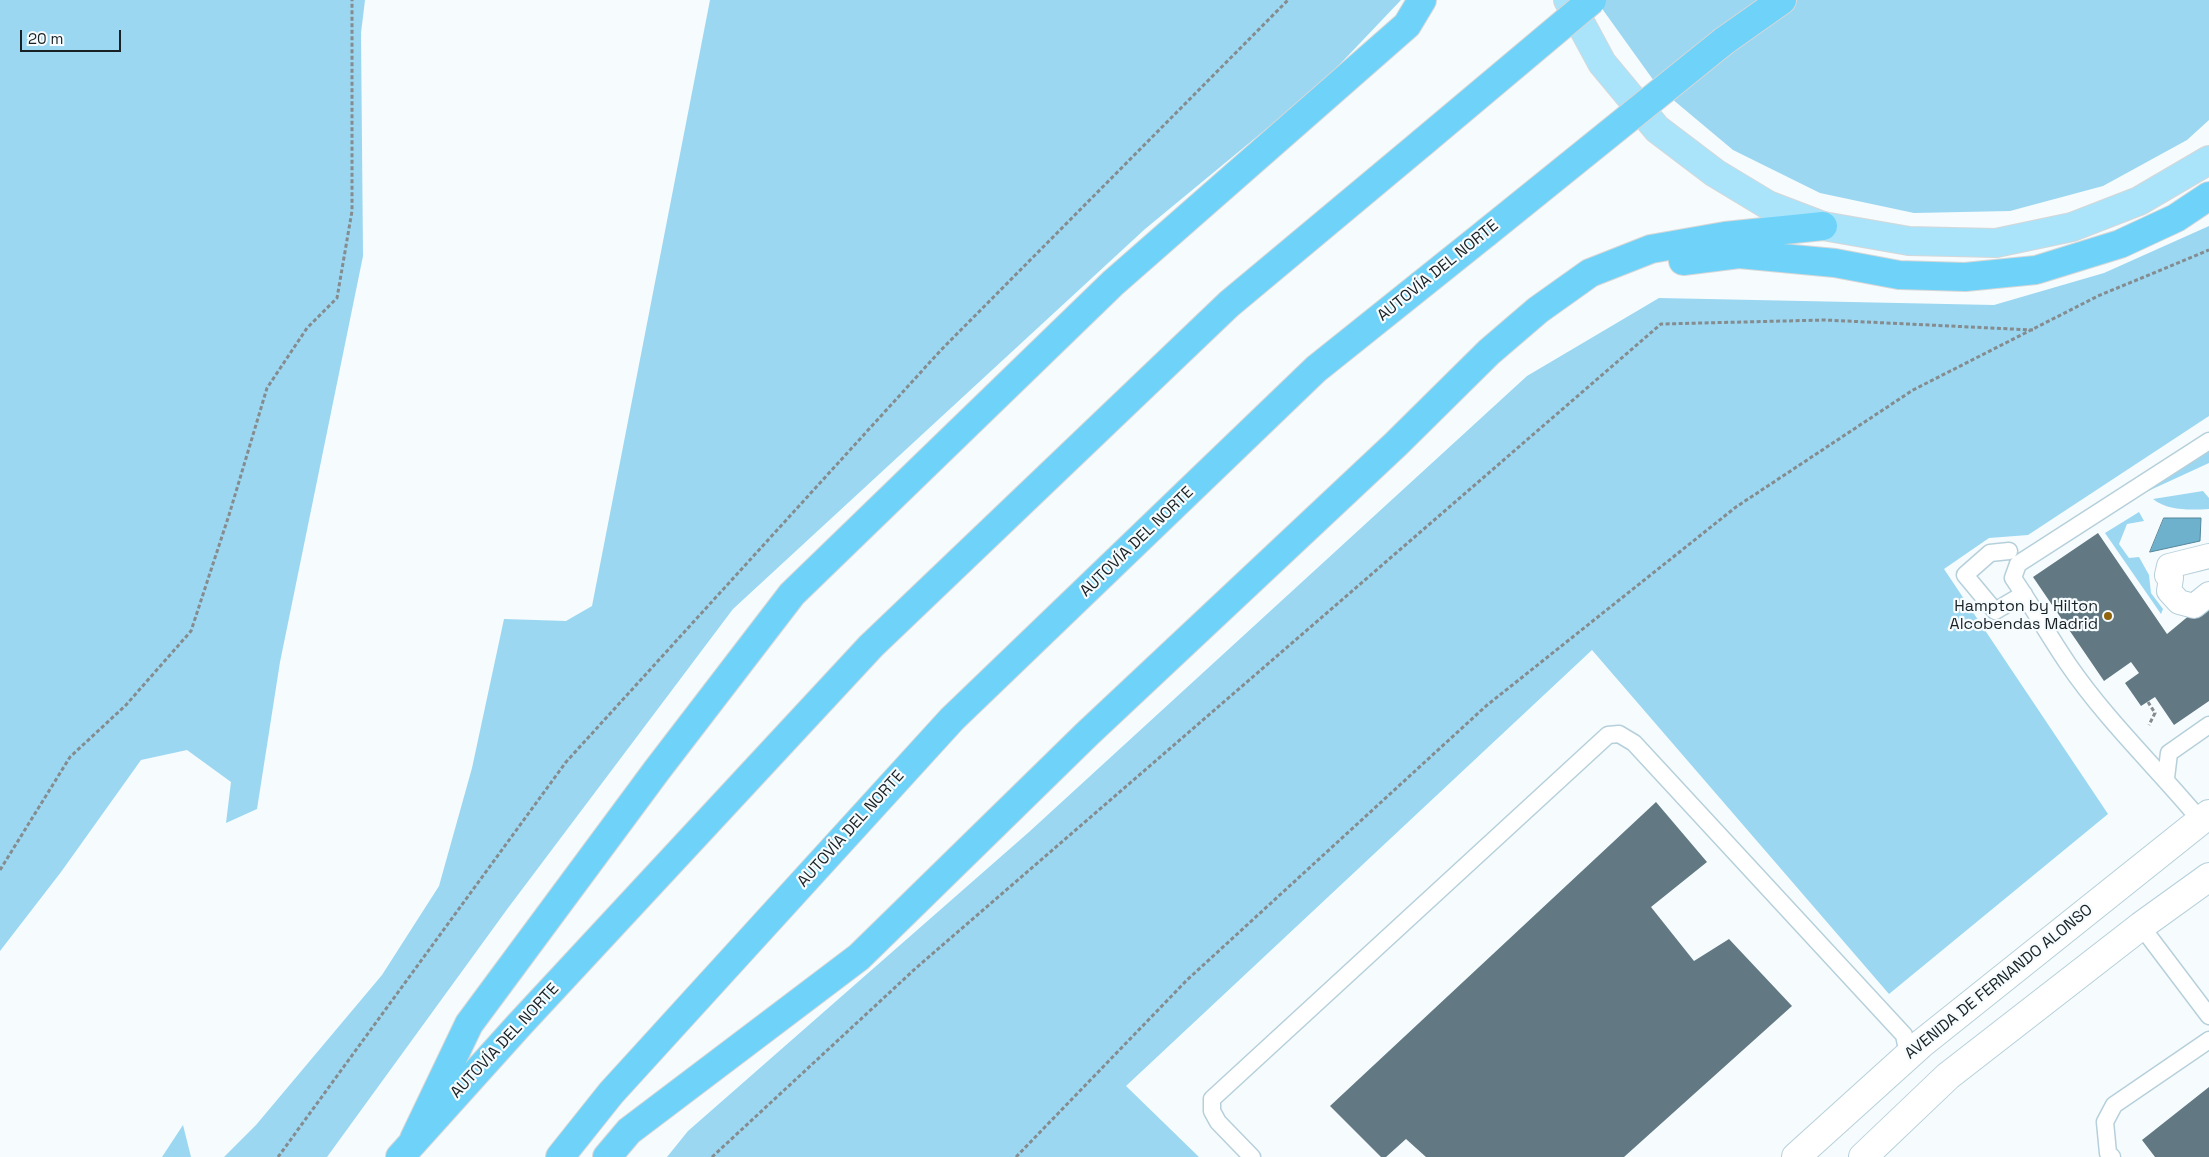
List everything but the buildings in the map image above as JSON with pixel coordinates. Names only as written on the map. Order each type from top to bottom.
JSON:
[{"type":"highway","points":[[407,1148],[469,1024],[657,770],[792,594],[1112,283],[1407,25],[1422,0]]},
{"type":"highway","name":"AUTOVÍA DEL NORTE","points":[[407,1148],[871,646],[1229,304],[1592,0]]},
{"type":"highway","name":"AUTOVÍA DEL NORTE","points":[[560,1157],[611,1093],[952,719],[1316,369],[1724,41],[1782,0]]},
{"type":"highway","points":[[1396,444],[1502,365],[1550,324],[1602,286],[1663,263],[1739,254],[1836,263],[1898,275],[1965,277],[2036,270],[2120,244],[2176,218],[2209,196]]},
{"type":"highway","points":[[608,1157],[629,1131],[859,957],[1087,734],[1396,444],[1489,352],[1538,310],[1590,273],[1651,249],[1725,236],[1822,226]]},
{"type":"main road","points":[[1568,0],[1602,63],[1657,129],[1715,173],[1768,205],[1822,226],[1909,241],[1996,243],[2072,227],[2139,201],[2209,160]]},
{"type":"street","points":[[2209,556],[2169,566],[2167,575],[2171,578],[2169,591],[2179,602],[2194,606],[2209,594]]},
{"type":"street","name":"AVENIDA DE FERNANDO ALONSO","points":[[1796,1157],[1908,1055],[2205,817]]},
{"type":"street","points":[[1863,1157],[1948,1076],[2141,926],[2209,876]]},
{"type":"lane","points":[[2205,817],[2137,750],[2068,665],[2013,578],[2018,564],[2209,441]]},
{"type":"lane","points":[[2009,551],[1990,553],[1965,575],[1995,611],[2024,594]]},
{"type":"lane","points":[[2166,778],[2169,753],[2209,725]]},
{"type":"lane","points":[[1252,1157],[1218,1122],[1212,1111],[1212,1099],[1608,735],[1619,734],[1634,743],[1904,1036],[1908,1055]]},
{"type":"lane","points":[[2141,926],[2209,1016]]},
{"type":"lane","points":[[2112,1157],[2108,1152],[2105,1122],[2114,1105],[2209,1040]]},
{"type":"path","points":[[0,870],[70,757],[126,705],[191,631],[229,515],[267,388],[307,328],[338,298],[352,211],[352,0]]},
{"type":"path","points":[[278,1157],[566,762],[941,350],[1288,0]]},
{"type":"path","points":[[1016,1157],[1187,980],[1486,706],[1736,506],[1913,390],[2098,296],[2209,250]]},
{"type":"path","points":[[712,1157],[916,968],[1661,324],[1825,320],[2033,330]]},
{"type":"shaded area","points":[[0,0],[365,0],[361,33],[363,256],[280,662],[257,809],[226,823],[231,782],[187,750],[141,760],[61,872],[0,951]]},
{"type":"shaded area","points":[[710,0],[1401,0],[1322,83],[1145,229],[733,609],[508,908],[327,1157],[224,1157],[256,1125],[382,975],[439,886],[472,768],[504,619],[566,621],[592,606]]},
{"type":"shaded area","points":[[1599,0],[2209,0],[2209,120],[2187,140],[2103,186],[2010,211],[1914,213],[1820,193],[1733,150],[1659,88],[1603,10]]},
{"type":"shaded area","points":[[2209,226],[2209,416],[2028,535],[1989,538],[1944,569],[2108,814],[1889,994],[1592,650],[1126,1086],[1199,1157],[667,1157],[688,1131],[1029,832],[1527,376],[1659,298],[1994,305],[2104,273]]},
{"type":"shaded area","points":[[2209,449],[2209,463],[2133,498]]},
{"type":"shaded area","points":[[2203,491],[2209,498],[2209,509],[2172,508],[2153,499]]},
{"type":"shaded area","points":[[2139,512],[2144,521],[2127,524],[2119,544],[2129,558],[2139,557],[2149,575],[2151,593],[2163,609],[2161,614],[2105,533]]},
{"type":"shaded area","points":[[2164,518],[2201,518],[2200,541],[2150,552]]},
{"type":"shaded area","points":[[183,1125],[191,1157],[162,1157]]},
{"type":"place","name":"Hampton by Hilton Alcobendas Madrid","points":[[2108,616]]}]
